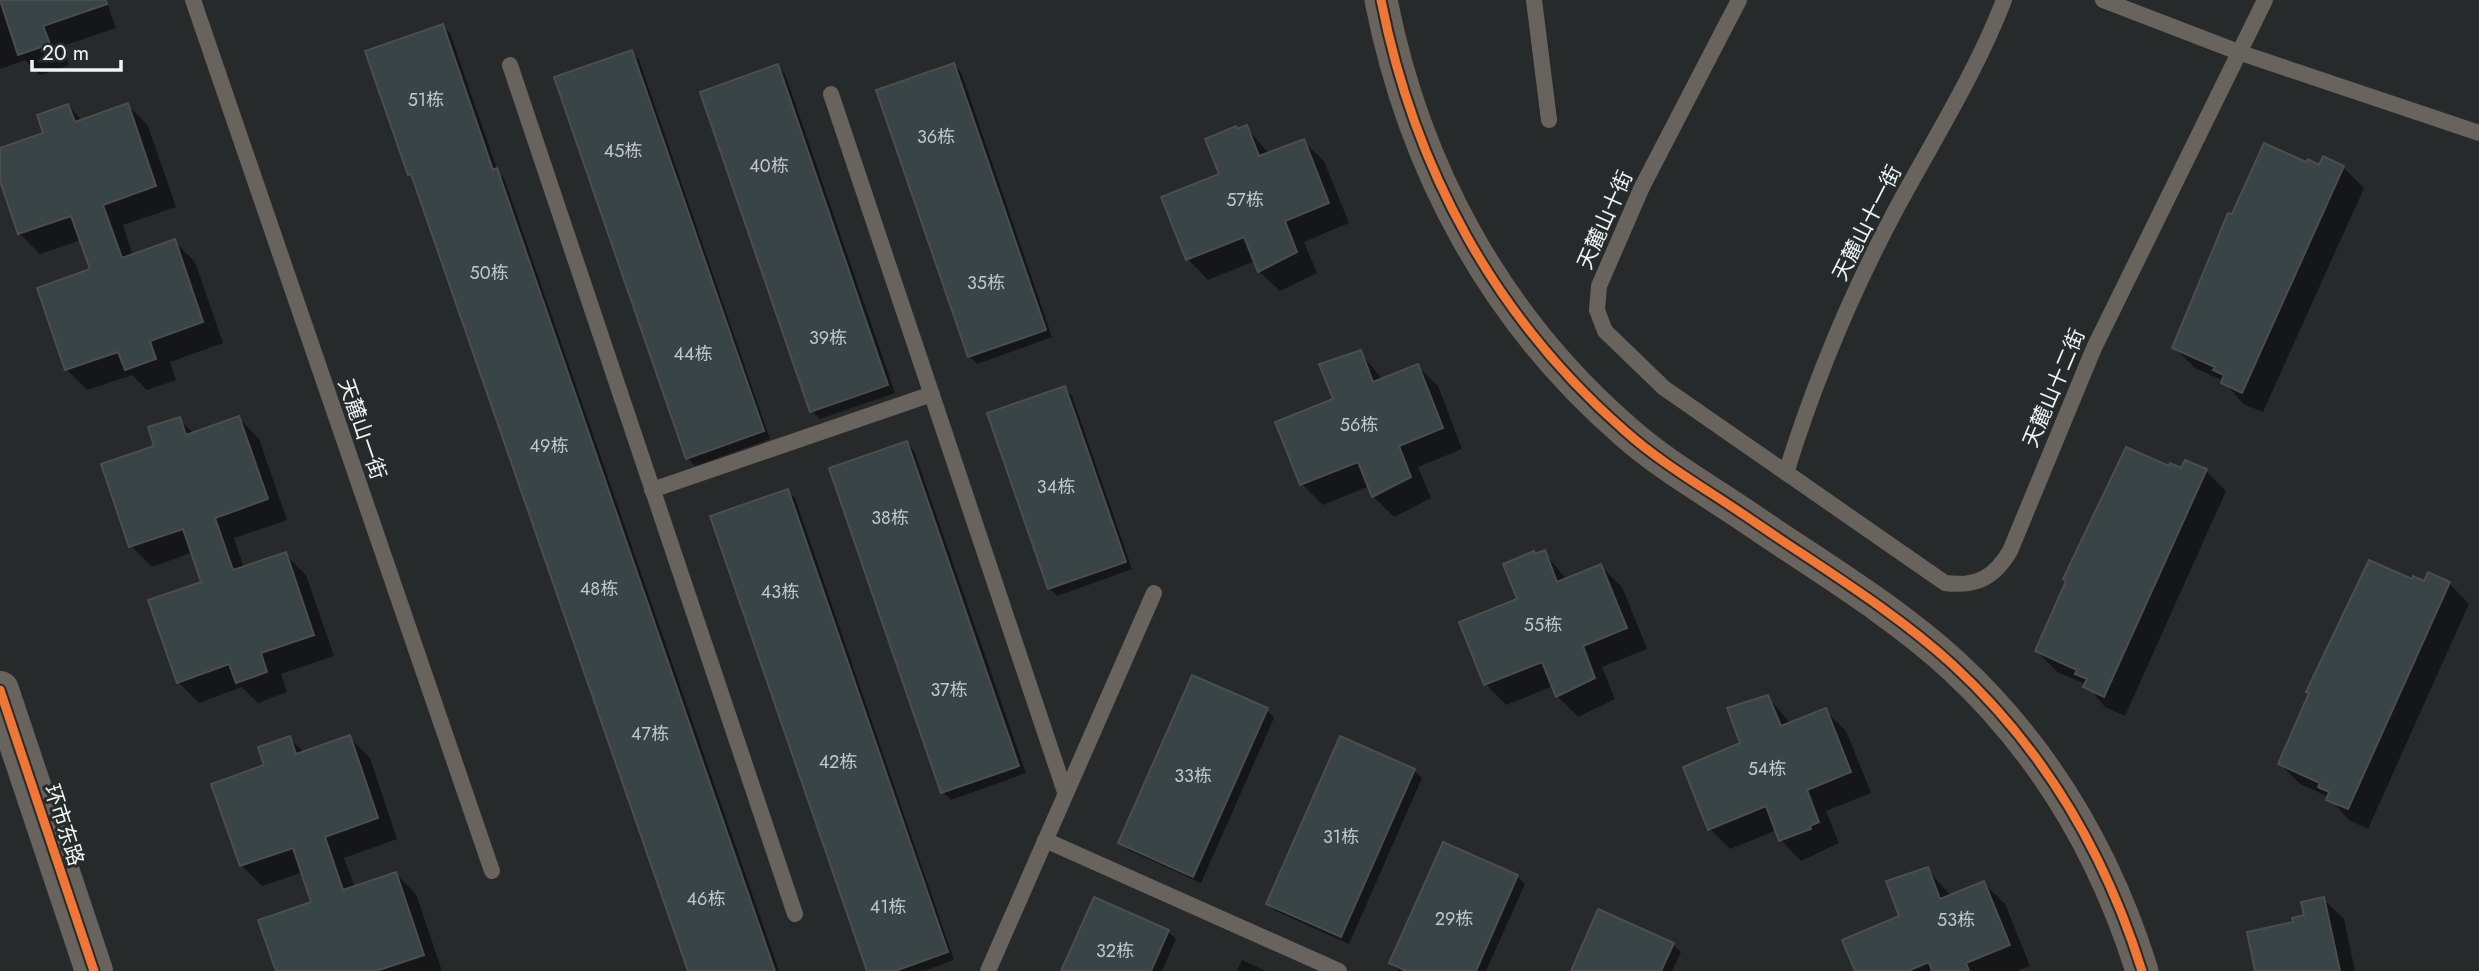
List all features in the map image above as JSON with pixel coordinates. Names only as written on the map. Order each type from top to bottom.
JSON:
[{"type":"street","points":[[1381,0],[1392,57],[1420,143],[1458,224],[1506,300],[1562,370],[1626,433],[1910,630],[1989,701],[2056,783],[2084,829],[2107,876],[2142,971]]},
{"type":"street","name":"环市东路","points":[[0,690],[94,971]]},
{"type":"lane","name":"天麓山一街","points":[[192,0],[492,872]]},
{"type":"lane","points":[[1534,0],[1549,120]]},
{"type":"lane","name":"天麓山十街","points":[[1739,0],[1642,187],[1599,286],[1597,310],[1605,331],[1664,388],[1786,473]]},
{"type":"lane","name":"天麓山十一街","points":[[1786,473],[1818,379],[1857,288],[1895,211],[1952,111],[2004,0]]},
{"type":"lane","points":[[2103,0],[2241,54],[2479,133]]},
{"type":"lane","name":"天麓山十二街","points":[[1786,473],[1945,583],[1965,586],[1984,580],[2000,568],[2141,248],[2241,54],[2265,0]]},
{"type":"lane","points":[[510,65],[795,914]]},
{"type":"lane","points":[[831,94],[1065,792]]},
{"type":"lane","points":[[652,490],[932,394]]},
{"type":"lane","points":[[988,971],[1154,593]]},
{"type":"lane","points":[[1045,840],[1339,971]]},
{"type":"building","points":[[0,0],[106,0],[107,4],[43,26],[50,44],[18,55]]},
{"type":"building","points":[[443,24],[493,170],[497,168],[775,971],[688,971],[411,174],[408,175],[365,51]]},
{"type":"building","points":[[632,50],[764,431],[686,459],[554,77]]},
{"type":"building","points":[[954,63],[1046,330],[968,357],[876,90]]},
{"type":"building","points":[[778,64],[888,385],[810,412],[700,92]]},
{"type":"building","points":[[128,103],[156,186],[103,205],[122,258],[175,239],[203,322],[150,341],[156,359],[125,370],[118,352],[65,370],[37,288],[90,269],[71,216],[18,234],[0,181],[0,148],[43,133],[37,115],[68,104],[75,122]]},
{"type":"building","points":[[1247,125],[1259,156],[1304,139],[1329,203],[1285,221],[1297,252],[1258,272],[1244,237],[1186,260],[1161,197],[1219,174],[1205,139],[1236,126],[1237,129]]},
{"type":"building","points":[[2264,143],[2306,162],[2308,159],[2319,165],[2323,156],[2344,166],[2242,393],[2221,383],[2224,375],[2213,370],[2215,367],[2172,348],[2228,213],[2232,214]]},
{"type":"building","points":[[1361,350],[1373,382],[1418,364],[1443,428],[1399,446],[1411,477],[1372,497],[1358,462],[1300,485],[1275,422],[1333,399],[1319,364]]},
{"type":"building","points":[[1065,386],[1126,562],[1048,589],[987,413]]},
{"type":"building","points":[[239,416],[268,499],[215,518],[233,570],[286,552],[314,635],[261,653],[267,672],[236,683],[229,664],[177,683],[148,600],[201,582],[183,529],[129,547],[101,464],[154,446],[148,427],[180,417],[186,435]]},
{"type":"building","points":[[907,441],[1019,766],[941,793],[829,468]]},
{"type":"building","points":[[2126,447],[2169,466],[2170,463],[2181,468],[2185,460],[2207,469],[2104,697],[2083,687],[2087,679],[2075,674],[2077,670],[2035,651],[2066,581],[2063,579]]},
{"type":"building","points":[[788,489],[948,952],[895,971],[867,971],[710,516]]},
{"type":"building","points":[[1545,550],[1557,582],[1601,564],[1627,628],[1583,646],[1595,678],[1556,697],[1542,662],[1484,685],[1459,622],[1517,599],[1503,564],[1534,551],[1535,554]]},
{"type":"building","points":[[2369,560],[2412,579],[2413,576],[2424,581],[2428,572],[2450,582],[2348,809],[2326,800],[2329,792],[2318,787],[2320,783],[2278,764],[2309,693],[2306,692]]},
{"type":"building","points":[[1192,675],[1268,708],[1193,877],[1118,843]]},
{"type":"building","points":[[1768,695],[1781,726],[1826,708],[1851,772],[1807,790],[1819,822],[1810,826],[1811,829],[1779,841],[1766,806],[1708,830],[1683,767],[1740,743],[1727,708]]},
{"type":"building","points":[[350,735],[378,818],[325,837],[343,890],[396,872],[424,955],[376,971],[276,971],[258,920],[311,902],[293,848],[240,866],[211,784],[264,765],[258,747],[290,736],[296,754]]},
{"type":"building","points":[[1340,736],[1415,769],[1341,937],[1266,904]]},
{"type":"building","points":[[1443,842],[1518,875],[1476,971],[1406,971],[1389,963]]},
{"type":"building","points":[[1928,867],[1940,899],[1984,881],[2010,945],[1966,963],[1969,971],[1932,971],[1929,962],[1908,971],[1855,971],[1842,940],[1899,916],[1886,881]]},
{"type":"building","points":[[1094,897],[1169,930],[1151,971],[1061,971]]},
{"type":"building","points":[[2324,897],[2340,971],[2255,971],[2247,932],[2293,922],[2292,918],[2304,915],[2301,902]]},
{"type":"building","points":[[1598,909],[1674,943],[1661,971],[1571,971]]},
{"type":"cycle path","points":[[1381,0],[1396,62],[1415,122],[1438,180],[1499,289],[1537,340],[1579,387],[1640,444],[1882,608],[1930,645],[1986,697],[2016,732],[2068,805],[2110,885],[2142,971]]},
{"type":"cycle path","points":[[0,690],[94,971]]}]
